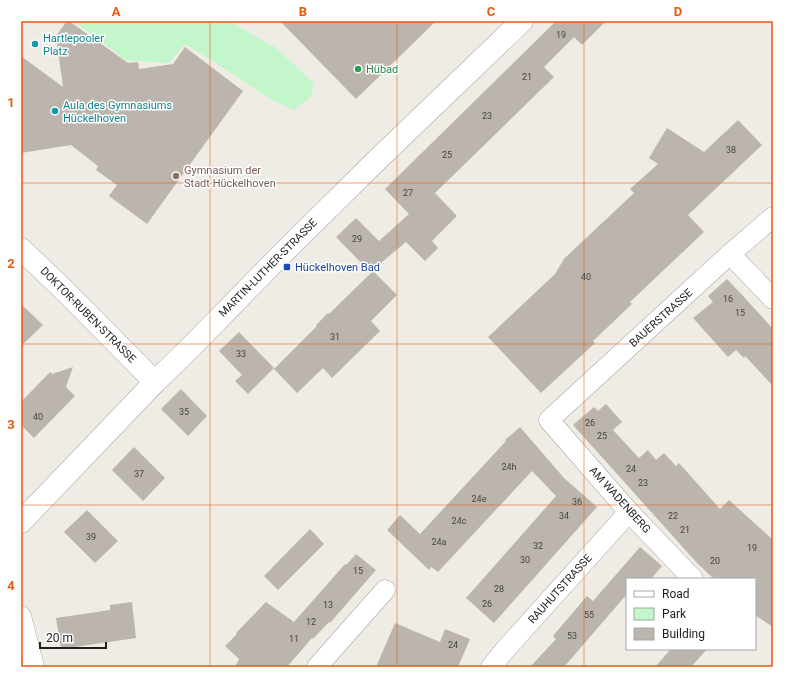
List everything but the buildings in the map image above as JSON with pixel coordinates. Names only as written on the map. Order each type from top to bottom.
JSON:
[{"type":"street","name":"MARTIN-LUTHER-STRASSE","points":[[21,522],[155,382],[342,195],[522,21]]},
{"type":"street","name":"BAUERSTRASSE","points":[[549,420],[730,254],[773,217]]},
{"type":"street","name":"DOKTOR-RUBEN-STRASSE","points":[[21,249],[155,382]]},
{"type":"street","points":[[730,254],[773,299]]},
{"type":"street","name":"AM WADENBERG","points":[[549,420],[629,512],[693,578]]},
{"type":"street","name":"RAUHUTSTRASSE","points":[[491,667],[629,512]]},
{"type":"street","points":[[316,667],[385,590]]},
{"type":"street","points":[[21,616],[34,667]]},
{"type":"green space","points":[[73,21],[233,21],[239,27],[276,48],[314,83],[311,97],[294,110],[268,98],[185,44],[169,63],[124,60]]},
{"type":"place","name":"Hartlepooler Platz","points":[[35,44]]},
{"type":"place","name":"Hübad","points":[[358,69]]},
{"type":"place","name":"Aula des Gymnasiums Hückelhoven","points":[[55,111]]},
{"type":"place","name":"Gymnasium der Stadt Hückelhoven","points":[[176,176]]},
{"type":"place","name":"Hückelhoven Bad","points":[[287,267]]}]
